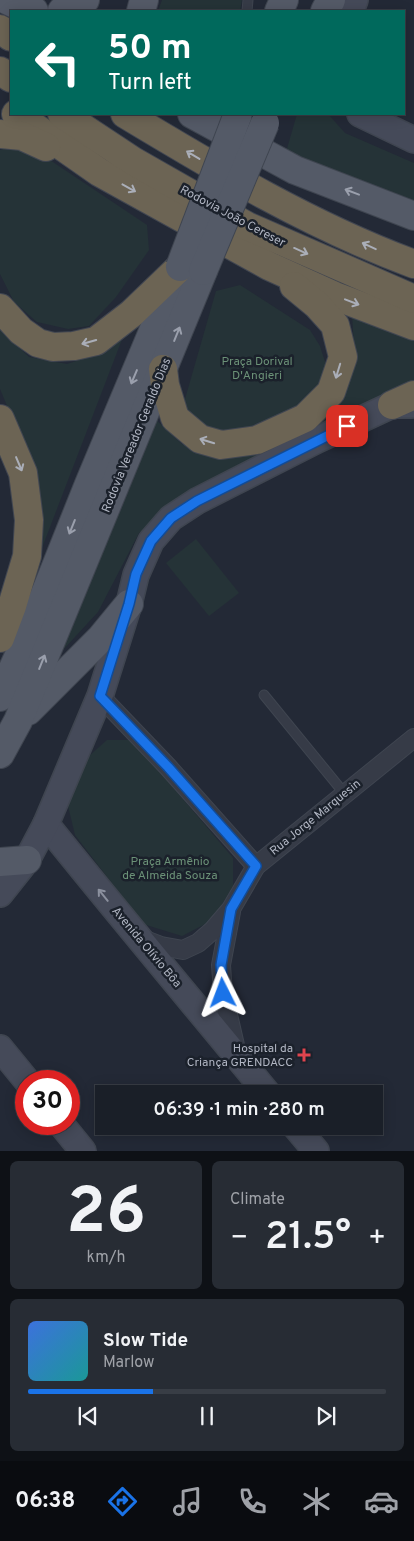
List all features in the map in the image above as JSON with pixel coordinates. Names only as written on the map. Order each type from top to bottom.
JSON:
[{"type":"highway","points":[[17,115],[99,172]]},
{"type":"highway","name":"Rodovia João Cereser","points":[[64,115],[133,161],[247,226],[414,299]]},
{"type":"highway","points":[[127,115],[225,174],[289,209],[414,264]]},
{"type":"highway","points":[[0,134],[22,136],[99,172],[269,266],[335,296],[414,326]]},
{"type":"highway","points":[[163,368],[165,385],[175,418],[200,439],[221,445],[257,440],[305,418],[325,399],[331,392],[343,357],[335,325],[317,305],[269,266]]},
{"type":"highway","points":[[0,308],[21,331],[38,343],[53,346],[74,346],[96,341],[191,269]]},
{"type":"highway","points":[[0,419],[23,473],[29,520],[26,556],[12,606],[0,638]]},
{"type":"main road","points":[[6,0],[22,10]]},
{"type":"main road","points":[[6,0],[28,10]]},
{"type":"main road","points":[[68,10],[85,0]]},
{"type":"main road","points":[[194,115],[295,170],[414,216]]},
{"type":"main road","name":"Rodovia Vereador Geraldo Dias","points":[[0,754],[18,721],[163,368],[238,115]]},
{"type":"main road","name":"Rodovia Vereador Geraldo Dias","points":[[0,697],[31,629],[89,484],[191,269],[267,118]]},
{"type":"main road","points":[[18,721],[101,638],[129,604]]},
{"type":"main road","points":[[0,862],[27,860]]},
{"type":"street","points":[[361,115],[414,140]]},
{"type":"street","points":[[0,894],[27,860],[46,824],[100,696],[129,604],[136,574],[151,541],[171,518],[197,501],[317,440],[407,402]]},
{"type":"street","points":[[100,696],[168,767],[256,866]]},
{"type":"street","name":"Rua Jorge Marquesin","points":[[135,935],[161,946],[183,950],[198,943],[213,930],[231,909],[256,866],[344,792],[414,738]]},
{"type":"street","name":"Avenida Olívio Bôa","points":[[46,824],[135,935],[187,994],[261,1085]]},
{"type":"street","name":"Rua Jorge Marquesin","points":[[231,909],[221,965],[223,993],[238,1057]]},
{"type":"street","points":[[0,1048],[18,1070]]},
{"type":"street","points":[[70,1135],[83,1151]]},
{"type":"street","points":[[303,1135],[316,1151]]},
{"type":"lane","points":[[264,695],[344,792]]},
{"type":"green space","points":[[162,0],[242,0],[240,10],[158,10]]},
{"type":"green space","points":[[297,115],[329,115],[345,133],[414,163],[414,207],[286,152]]},
{"type":"green space","points":[[32,148],[147,225],[149,250],[116,297],[89,326],[68,329],[37,322],[14,302],[0,274],[0,150]]},
{"type":"green space","name":"Praça Dorival D'Angieri","points":[[240,285],[310,330],[320,346],[326,365],[324,386],[310,403],[231,443],[181,413],[216,291]]},
{"type":"green space","points":[[352,315],[414,341],[414,387],[180,500],[139,533],[98,612],[63,650],[57,649],[154,418],[182,444],[215,456],[297,434],[333,410],[355,362]]},
{"type":"green space","points":[[0,329],[29,357],[67,364],[100,353],[126,329],[42,548],[43,512],[34,470],[0,389]]},
{"type":"green space","points":[[196,539],[239,593],[209,616],[166,563]]},
{"type":"green space","name":"Praça Armênio de Almeida Souza","points":[[107,740],[133,740],[233,858],[233,886],[213,920],[182,936],[143,924],[75,835],[68,806],[89,756]]},
{"type":"place","name":"Hospital da Criança GRENDACC","points":[[304,1055]]},
{"type":"route","points":[[223,993],[221,965],[231,909],[256,866],[168,767],[100,696],[129,604],[136,574],[151,541],[171,518],[197,501],[347,426]]}]
